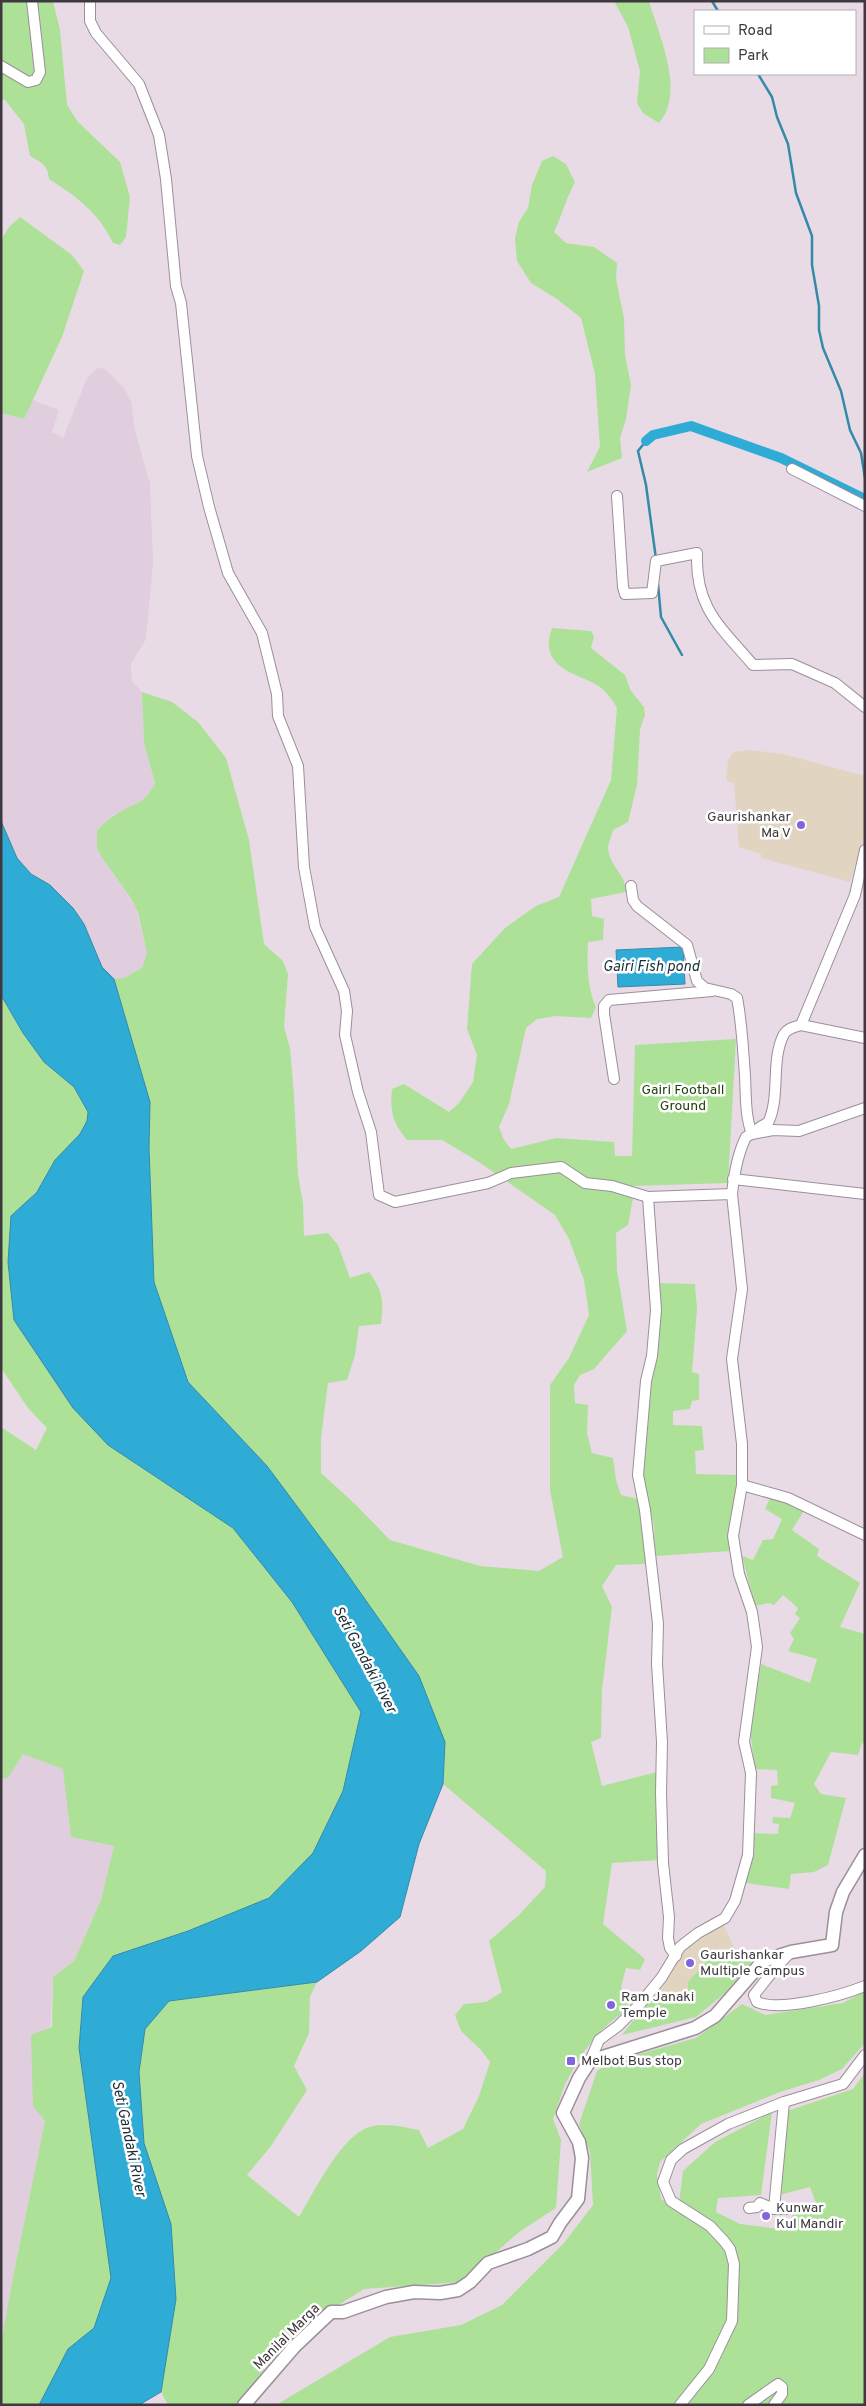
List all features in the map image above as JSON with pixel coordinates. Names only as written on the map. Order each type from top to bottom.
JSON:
[{"type":"street","points":[[1,66],[28,82],[36,80],[40,72],[32,1]]},
{"type":"street","points":[[90,1],[90,21],[96,33],[139,84],[159,135],[166,179],[176,286],[181,303],[197,456],[214,530],[228,572],[262,633],[277,694],[278,716],[298,766],[304,867],[315,927],[344,991],[347,1011],[345,1035],[358,1092],[371,1132],[380,1195],[395,1202],[488,1183],[511,1173],[561,1168],[585,1183],[612,1186],[648,1198],[732,1194]]},
{"type":"street","points":[[792,469],[865,506]]},
{"type":"street","points":[[617,496],[625,594],[652,593],[656,561],[697,553],[696,571],[700,595],[708,612],[753,665],[792,664],[834,683],[865,707]]},
{"type":"street","points":[[801,1026],[855,895],[865,850]]},
{"type":"street","points":[[631,886],[633,900],[637,906],[687,945],[697,981],[705,988],[731,994],[737,998],[747,1110],[752,1134]]},
{"type":"street","points":[[614,1079],[604,1014],[604,1006],[609,1000],[716,991]]},
{"type":"street","points":[[752,1134],[759,1126],[768,1123],[772,1116],[776,1066],[785,1033],[791,1028],[801,1026],[865,1038]]},
{"type":"street","points":[[590,2061],[599,2040],[618,2026],[640,2004],[680,1948],[698,1933],[725,1918],[735,1901],[748,1855],[751,1773],[744,1742],[757,1647],[752,1612],[734,1553],[733,1536],[742,1485],[742,1444],[732,1359],[742,1289],[732,1194],[733,1179],[742,1146],[746,1137],[752,1134],[773,1130],[799,1131],[865,1108]]},
{"type":"street","points":[[733,1179],[865,1194]]},
{"type":"street","points":[[648,1198],[656,1310],[652,1356],[646,1381],[638,1475],[645,1510],[658,1624],[657,1664],[662,1742],[661,1793],[664,1863],[669,1917],[668,1938],[670,1948],[676,1956]]},
{"type":"street","points":[[742,1485],[788,1498],[865,1535]]},
{"type":"street","points":[[590,2061],[695,2028],[716,2016],[763,1961],[791,1952],[832,1945],[836,1912],[843,1892],[865,1855]]},
{"type":"street","points":[[791,1952],[760,1986],[754,1995],[757,2002],[766,2006],[784,2007],[864,1986]]},
{"type":"street","points":[[680,2405],[710,2369],[732,2321],[734,2264],[730,2250],[710,2226],[671,2201],[663,2182],[671,2160],[683,2149],[728,2124],[784,2102],[843,2084],[865,2055]]},
{"type":"street","name":"Manilal Marga","points":[[244,2405],[294,2347],[331,2312],[342,2312],[386,2297],[414,2292],[440,2293],[458,2290],[470,2282],[488,2263],[528,2250],[552,2237],[578,2199],[582,2158],[579,2142],[563,2113],[579,2078],[590,2061]]},
{"type":"street","points":[[774,2209],[784,2102]]},
{"type":"street","points":[[749,2208],[757,2207],[760,2203],[774,2209],[787,2209]]},
{"type":"street","points":[[748,2405],[778,2384],[782,2387],[782,2394],[774,2405]]},
{"type":"shaded area","points":[[98,367],[106,370],[124,388],[131,401],[135,431],[150,484],[153,563],[146,639],[131,664],[132,681],[142,692],[144,743],[155,783],[151,792],[144,799],[125,811],[113,815],[97,831],[97,841],[103,859],[136,907],[147,953],[142,968],[124,978],[114,979],[102,967],[84,924],[73,908],[31,874],[17,858],[1,821],[1,413],[24,419],[32,400],[59,410],[52,432],[63,438],[87,378]]},
{"type":"shaded area","name":"Gaurishankar Ma V","points":[[751,750],[783,754],[865,776],[865,835],[850,882],[761,858],[761,854],[739,847],[734,784],[726,780],[728,760],[734,752]]},
{"type":"shaded area","points":[[23,1754],[64,1769],[71,1837],[114,1846],[101,1900],[74,1961],[53,1977],[45,2121],[13,2277],[2,2347],[1,1778],[8,1778]]},
{"type":"shaded area","name":"Gaurishankar Multiple Campus","points":[[723,1924],[738,1956],[709,1959],[688,1990],[675,2003],[652,1997],[671,1967],[692,1944]]},
{"type":"green space","points":[[1,1],[53,1],[60,30],[67,105],[78,122],[120,162],[130,197],[126,237],[120,245],[113,243],[101,223],[86,206],[49,179],[41,162],[30,156],[24,124],[5,100],[1,99]]},
{"type":"green space","points":[[614,1],[649,1],[664,47],[670,80],[670,96],[667,111],[659,123],[643,113],[637,103],[640,71],[628,27]]},
{"type":"green space","points":[[553,156],[566,164],[575,182],[554,232],[566,243],[594,247],[617,263],[616,279],[624,318],[625,355],[631,385],[626,419],[620,438],[622,458],[587,472],[600,447],[595,374],[581,318],[557,299],[531,283],[517,261],[515,238],[519,222],[528,208],[532,185],[542,161]]},
{"type":"green space","points":[[20,217],[72,255],[84,271],[62,337],[24,419],[1,413],[1,240],[9,227]]},
{"type":"green space","name":"Gairi Football Ground","points":[[552,628],[591,631],[594,637],[591,648],[625,675],[631,691],[644,707],[645,715],[640,729],[637,785],[628,822],[613,830],[608,847],[609,855],[624,881],[626,892],[591,899],[592,916],[604,919],[603,940],[588,942],[589,983],[596,1007],[591,1018],[556,1016],[537,1019],[526,1028],[509,1104],[499,1127],[504,1140],[511,1149],[556,1138],[614,1142],[615,1156],[632,1156],[635,1045],[736,1039],[728,1183],[632,1186],[633,1198],[628,1225],[616,1233],[617,1270],[627,1331],[594,1369],[580,1375],[574,1385],[575,1403],[588,1405],[587,1433],[592,1453],[613,1458],[616,1480],[621,1495],[638,1499],[646,1564],[616,1565],[602,1586],[612,1607],[602,1690],[601,1738],[591,1742],[602,1786],[657,1772],[659,1860],[612,1863],[603,1924],[645,1959],[640,1970],[626,1968],[621,1987],[629,2007],[599,2032],[580,2057],[565,2084],[553,2119],[561,2140],[556,2208],[519,2232],[462,2282],[364,2289],[284,2339],[240,2405],[168,2405],[161,2392],[176,2299],[171,2224],[144,2143],[139,2072],[145,2029],[169,2001],[317,1982],[310,1997],[309,2033],[294,2066],[307,2090],[271,2146],[247,2175],[299,2217],[329,2166],[348,2141],[359,2132],[369,2127],[381,2125],[419,2130],[428,2148],[463,2129],[479,2096],[490,2062],[481,2050],[461,2031],[455,2015],[464,2004],[486,2002],[502,1992],[489,1941],[519,1915],[545,1887],[546,1871],[443,1784],[445,1742],[267,1466],[188,1382],[154,1282],[149,1148],[150,1102],[114,979],[124,978],[142,968],[147,953],[138,912],[97,848],[97,831],[112,817],[136,804],[146,796],[155,783],[144,743],[142,692],[172,702],[198,722],[226,758],[249,840],[264,944],[283,961],[288,974],[284,1027],[290,1048],[304,1236],[328,1233],[338,1245],[350,1278],[369,1272],[381,1296],[381,1324],[359,1326],[355,1355],[347,1380],[328,1383],[321,1438],[321,1473],[390,1540],[480,1566],[539,1571],[563,1557],[550,1490],[550,1385],[569,1358],[589,1315],[584,1280],[569,1239],[555,1215],[479,1162],[442,1140],[407,1140],[395,1122],[391,1097],[392,1089],[404,1084],[449,1112],[459,1103],[473,1082],[477,1055],[467,1029],[472,964],[505,928],[536,906],[559,897],[611,780],[617,708],[600,687],[569,672],[556,662],[551,655],[549,647]]},
{"type":"green space","points":[[1,995],[23,1033],[44,1062],[74,1087],[88,1112],[87,1121],[80,1134],[55,1160],[37,1191],[11,1216],[108,1445],[233,1528],[292,1602],[361,1712],[343,1791],[313,1853],[269,1898],[188,1931],[113,1956],[83,1997],[79,2048],[111,2278],[94,2328],[68,2349],[39,2405],[1,2405],[1,2346],[45,2121],[33,2106],[31,2035],[52,2027],[53,1977],[74,1961],[101,1900],[114,1846],[71,1837],[63,1769],[23,1754],[8,1778],[1,1778],[1,1427],[36,1450],[47,1428],[28,1408],[1,1368]]},
{"type":"green space","points":[[657,1283],[695,1284],[697,1309],[692,1372],[699,1374],[699,1400],[692,1401],[690,1409],[673,1411],[673,1425],[702,1426],[704,1450],[695,1451],[696,1474],[737,1475],[730,1551],[655,1556],[654,1526],[643,1478]]},
{"type":"green space","points":[[770,1498],[805,1509],[792,1530],[819,1549],[817,1556],[860,1583],[840,1627],[865,1634],[865,1744],[862,1743],[858,1755],[831,1752],[814,1784],[821,1794],[846,1798],[828,1865],[814,1872],[791,1874],[789,1889],[745,1883],[752,1833],[778,1834],[779,1824],[772,1823],[773,1817],[790,1818],[795,1803],[771,1798],[771,1786],[778,1785],[777,1770],[755,1769],[750,1730],[761,1664],[810,1683],[817,1659],[788,1651],[794,1639],[790,1633],[800,1618],[795,1614],[798,1608],[783,1595],[774,1605],[769,1603],[755,1606],[742,1556],[753,1560],[763,1540],[773,1539],[782,1519],[765,1509]]},
{"type":"green space","points":[[758,1954],[725,1993],[696,2017],[622,2035],[652,1997],[675,2003],[688,1990],[688,1982],[709,1959]]},
{"type":"green space","points":[[865,1991],[865,2043],[842,2069],[819,2080],[780,2092],[701,2124],[660,2162],[657,2174],[661,2199],[678,2211],[683,2171],[715,2142],[772,2112],[761,2195],[718,2198],[716,2212],[740,2224],[795,2231],[792,2215],[816,2203],[810,2187],[779,2195],[787,2111],[853,2089],[865,2073],[865,2405],[276,2405],[390,2337],[461,2325],[502,2305],[564,2243],[593,2205],[590,2152],[579,2124],[597,2071],[608,2063],[696,2038],[742,2004],[765,2015],[843,2003]]},
{"type":"water","name":"Seti Gandaki River","points":[[1,821],[17,858],[31,874],[50,885],[73,908],[84,924],[102,967],[114,979],[150,1102],[149,1148],[154,1282],[188,1382],[267,1466],[343,1568],[419,1676],[445,1742],[443,1784],[419,1844],[400,1917],[361,1951],[317,1982],[169,2001],[145,2029],[139,2072],[144,2143],[171,2224],[176,2299],[161,2392],[139,2405],[39,2405],[68,2349],[94,2328],[111,2278],[79,2048],[83,1997],[113,1956],[188,1931],[269,1898],[313,1853],[343,1791],[361,1712],[292,1602],[233,1528],[108,1445],[73,1408],[14,1320],[8,1262],[11,1216],[37,1192],[55,1160],[80,1134],[87,1121],[88,1112],[74,1087],[44,1062],[23,1033],[1,995]]},
{"type":"water","name":"Gairi Fish pond","points":[[683,947],[685,984],[618,987],[616,950]]},
{"type":"waterway","points":[[712,1],[717,10]]},
{"type":"waterway","points":[[759,75],[772,97],[777,117],[788,144],[796,193],[812,236],[812,265],[819,306],[819,330],[823,348],[841,391],[850,430],[861,453],[865,478]]},
{"type":"waterway","points":[[646,441],[653,435],[691,426],[781,458],[865,499]]},
{"type":"waterway","points":[[646,441],[638,451],[646,485],[656,559]]},
{"type":"waterway","points":[[658,584],[661,617],[682,655]]},
{"type":"place","name":"Gaurishankar Ma V","points":[[801,825]]},
{"type":"place","name":"Gaurishankar Multiple Campus","points":[[690,1963]]},
{"type":"place","name":"Ram Janaki Temple","points":[[611,2005]]},
{"type":"place","name":"Melbot Bus stop","points":[[571,2061]]},
{"type":"place","name":"Kunwar Kul Mandir","points":[[766,2216]]}]
